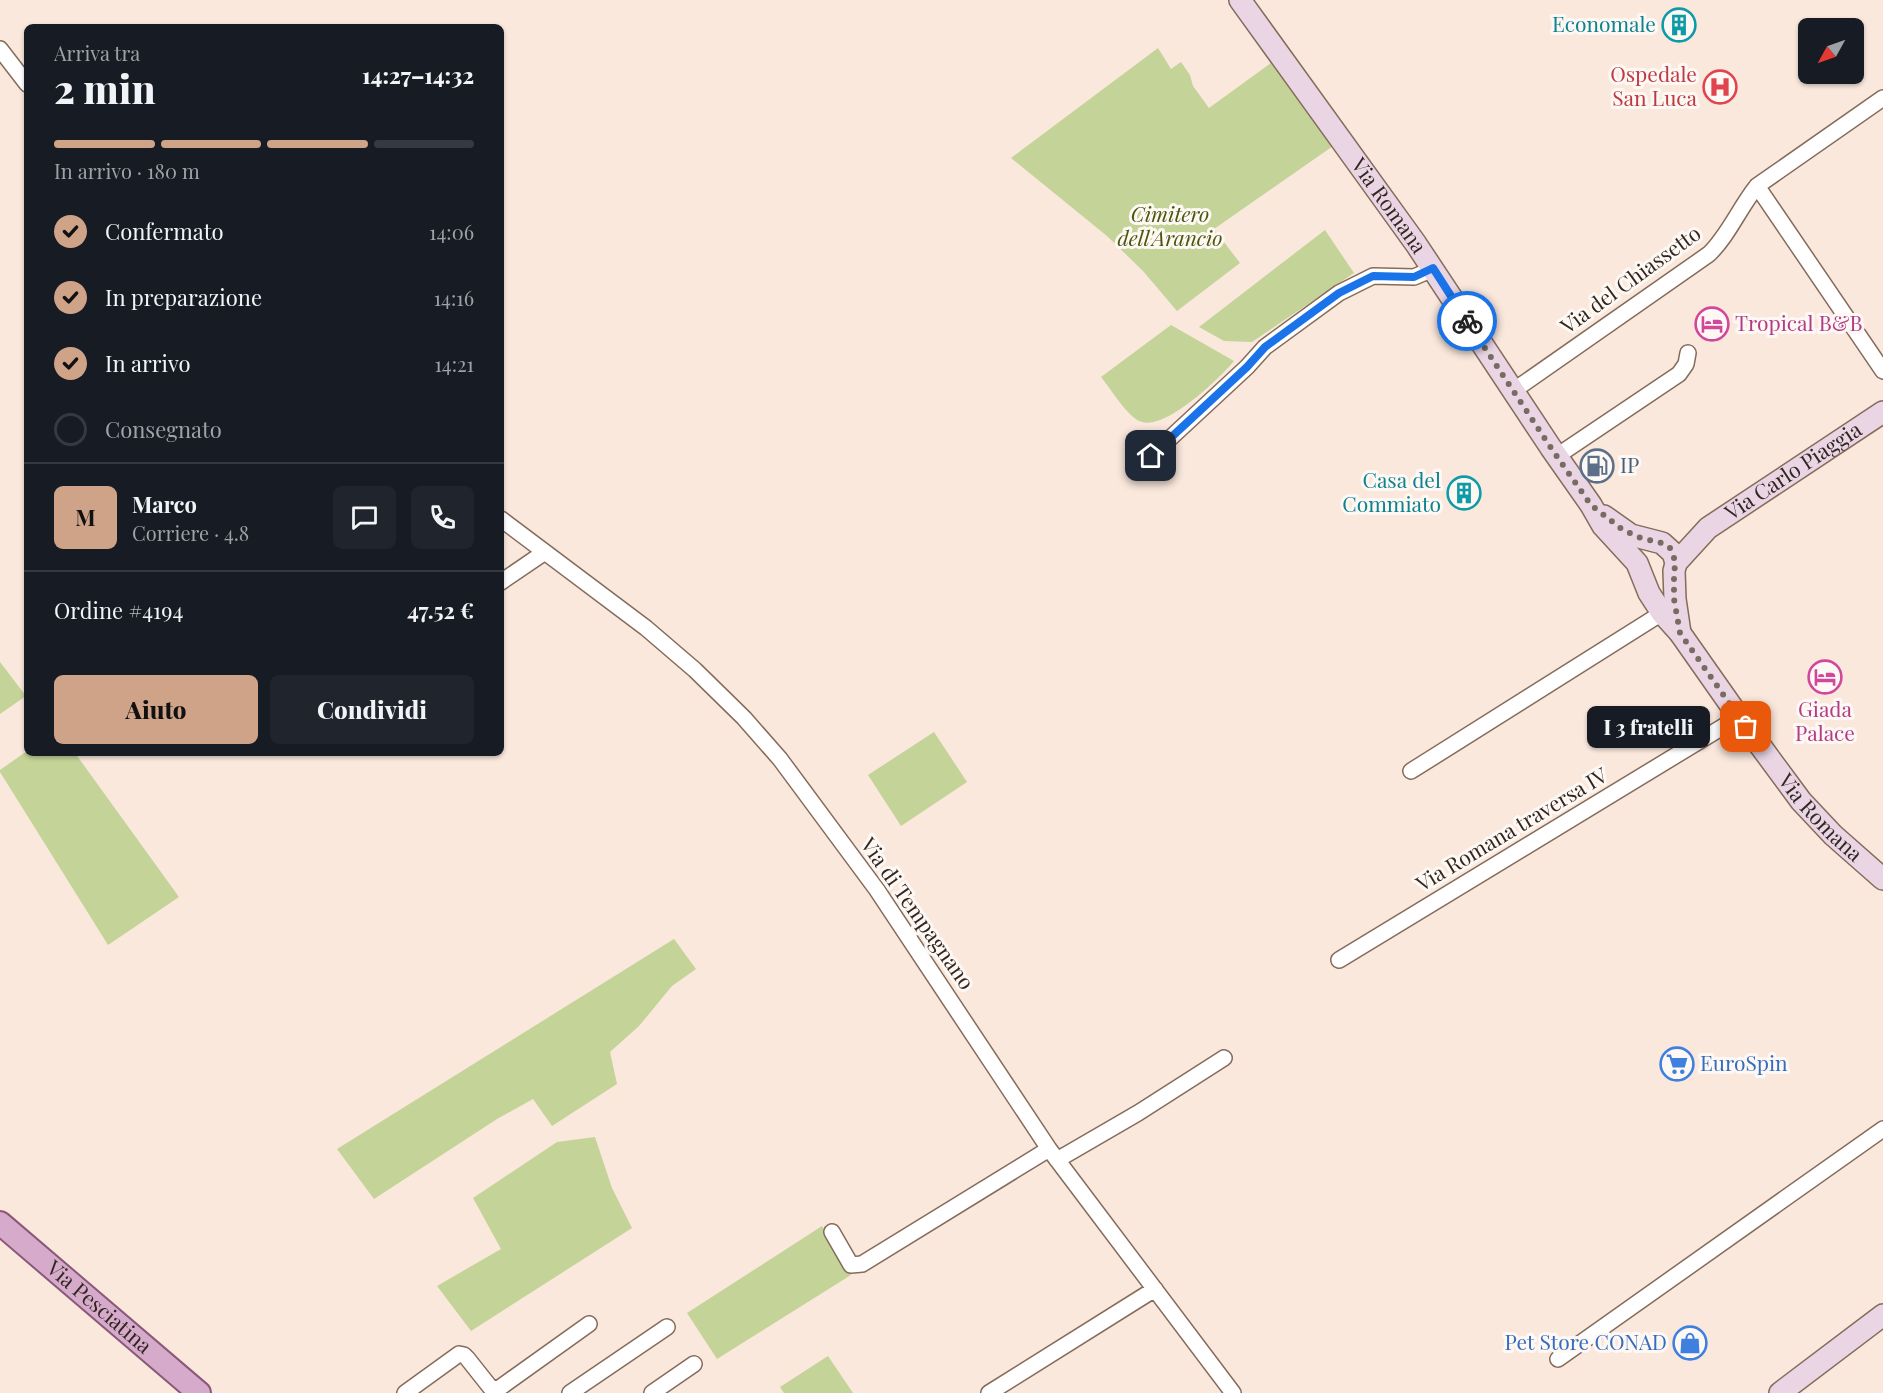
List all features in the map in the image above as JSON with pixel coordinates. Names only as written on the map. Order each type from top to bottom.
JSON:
[{"type":"main road","name":"Via Romana","points":[[1240,0],[1433,268],[1603,526],[1640,569],[1649,593],[1662,614],[1680,633],[1810,812],[1846,848],[1883,879]]},
{"type":"main road","name":"Via Carlo Piaggia","points":[[1659,543],[1708,528],[1881,417]]},
{"type":"main road","name":"Via Romana","points":[[1591,505],[1623,530],[1659,543]]},
{"type":"main road","name":"Via Carlo Piaggia","points":[[1675,567],[1708,528]]},
{"type":"main road","points":[[1659,543],[1673,553],[1675,567],[1666,579],[1657,582],[1650,581],[1640,569],[1640,554],[1644,548],[1659,543]]},
{"type":"main road","name":"Via Romana","points":[[1675,567],[1674,599],[1680,633]]},
{"type":"main road","name":"Via Pesciatina","points":[[0,1223],[199,1393]]},
{"type":"main road","points":[[1780,1393],[1883,1315]]},
{"type":"street","points":[[0,49],[24,80]]},
{"type":"street","name":"Via del Chiassetto","points":[[1513,391],[1709,254],[1718,245],[1742,205],[1757,186],[1883,98]]},
{"type":"street","points":[[1757,186],[1883,371]]},
{"type":"street","points":[[1151,456],[1247,367],[1265,347],[1339,293],[1373,276],[1414,277],[1433,268]]},
{"type":"street","points":[[1557,456],[1679,375],[1686,364],[1688,353]]},
{"type":"street","name":"Via di Tempagnano","points":[[504,521],[654,635],[694,670],[763,739],[877,890],[1053,1154],[1233,1393]]},
{"type":"street","points":[[504,580],[545,552]]},
{"type":"street","points":[[1411,771],[1662,614]]},
{"type":"street","name":"Via Romana traversa IV","points":[[1339,960],[1739,717]]},
{"type":"street","points":[[832,1232],[851,1265],[862,1263],[1053,1154],[1138,1113],[1224,1058]]},
{"type":"street","points":[[1558,1359],[1883,1129]]},
{"type":"street","points":[[989,1393],[1155,1289]]},
{"type":"street","points":[[405,1393],[459,1354],[467,1358],[490,1387],[498,1389],[589,1324]]},
{"type":"street","points":[[570,1393],[667,1327]]},
{"type":"street","points":[[652,1393],[693,1364]]},
{"type":"green space","name":"Cimitero dell'Arancio","points":[[1158,48],[1171,69],[1181,62],[1190,75],[1193,86],[1209,108],[1275,60],[1333,146],[1214,229],[1240,263],[1177,311],[1143,271],[1107,236],[1011,158]]},
{"type":"green space","points":[[1325,230],[1354,273],[1252,342],[1224,341],[1199,327]]},
{"type":"green space","points":[[1171,325],[1234,361],[1205,390],[1178,411],[1153,422],[1142,422],[1131,415],[1101,377]]},
{"type":"green space","points":[[0,662],[24,693],[24,697],[0,714]]},
{"type":"green space","points":[[934,732],[967,782],[901,826],[868,775]]},
{"type":"green space","points":[[24,753],[24,756],[77,756],[179,897],[108,945],[0,770]]},
{"type":"green space","points":[[674,939],[696,969],[672,986],[639,1026],[610,1052],[617,1084],[552,1126],[533,1099],[497,1119],[374,1199],[337,1149]]},
{"type":"green space","points":[[595,1137],[612,1188],[632,1228],[471,1331],[437,1286],[501,1249],[473,1198],[557,1142]]},
{"type":"green space","points":[[822,1226],[851,1275],[717,1359],[687,1313]]},
{"type":"green space","points":[[828,1356],[853,1393],[784,1393],[780,1387]]},
{"type":"way so far","points":[[1467,321],[1591,505],[1631,535],[1662,543],[1670,548],[1676,558],[1674,599],[1680,633],[1746,727]]},
{"type":"place","name":"Economale","points":[[1679,25]]},
{"type":"place","name":"Ospedale San Luca","points":[[1720,87]]},
{"type":"place","name":"Tropical B&B","points":[[1712,324]]},
{"type":"place","name":"IP","points":[[1597,466]]},
{"type":"place","name":"Casa del Commiato","points":[[1464,493]]},
{"type":"place","name":"Giada Palace","points":[[1825,677]]},
{"type":"place","name":"I 3 fratelli","points":[[1746,727]]},
{"type":"place","name":"EuroSpin","points":[[1677,1064]]},
{"type":"place","name":"Pet Store CONAD","points":[[1690,1343]]},
{"type":"route","points":[[1151,456],[1247,367],[1265,347],[1339,293],[1373,276],[1414,277],[1433,268],[1467,321]]}]
